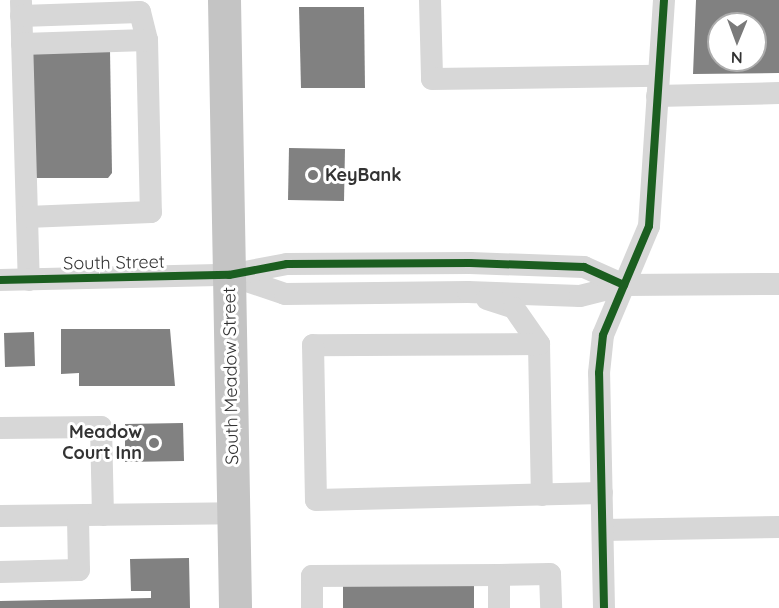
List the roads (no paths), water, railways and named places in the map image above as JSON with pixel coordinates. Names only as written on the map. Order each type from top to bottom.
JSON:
[{"type":"highway","name":"South Meadow Street","points":[[224,0],[235,608]]},
{"type":"street","points":[[430,0],[432,79],[657,86],[779,93]]},
{"type":"street","points":[[604,608],[599,373],[603,335],[649,226],[664,0]]},
{"type":"street","points":[[27,217],[151,212],[147,40],[143,6],[21,8],[27,217],[29,280]]},
{"type":"street","points":[[22,44],[147,40]]},
{"type":"street","points":[[229,275],[286,264],[539,263],[584,267],[624,285]]},
{"type":"street","name":"South Street","points":[[0,280],[229,275]]},
{"type":"street","points":[[229,275],[285,294],[468,292],[580,296],[624,285],[779,284]]},
{"type":"street","points":[[468,292],[514,308],[539,344],[542,495]]},
{"type":"street","points":[[539,344],[313,345],[316,500],[602,493]]},
{"type":"street","points":[[0,428],[101,427],[103,515]]},
{"type":"street","points":[[0,516],[234,513]]},
{"type":"street","points":[[0,572],[79,570],[78,516]]},
{"type":"street","points":[[603,530],[779,527]]},
{"type":"street","points":[[312,608],[312,576],[550,574],[551,608]]},
{"type":"street","points":[[499,575],[499,608]]},
{"type":"place","name":"KeyBank","points":[[313,175]]},
{"type":"place","name":"Meadow Court Inn","points":[[154,443]]}]
